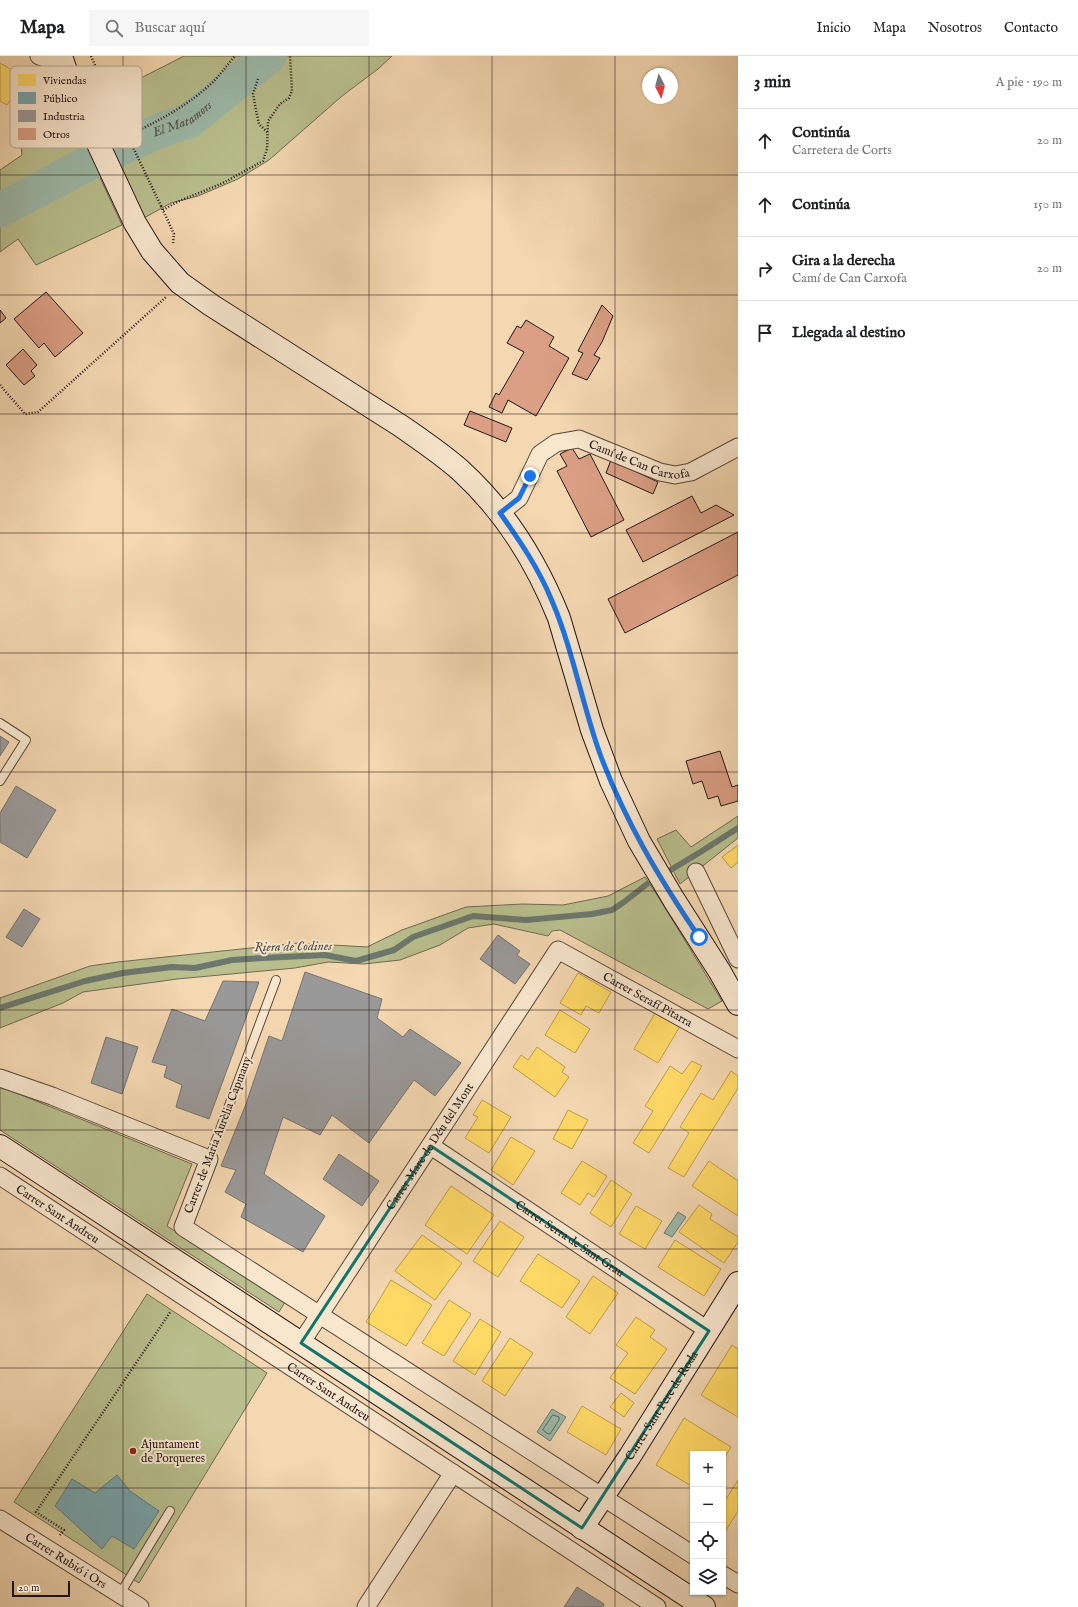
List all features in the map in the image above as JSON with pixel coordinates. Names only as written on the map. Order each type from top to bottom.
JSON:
[{"type":"street","points":[[39,56],[62,60]]},
{"type":"street","points":[[100,148],[135,223],[148,245],[180,283],[211,305],[401,426],[429,446],[459,469],[500,513],[532,560],[552,600],[564,633],[600,752],[632,828],[674,900],[732,964]]},
{"type":"street","name":"Camí de Can Carxofa","points":[[500,513],[519,498],[540,454],[556,443],[579,439],[660,472],[675,475],[691,472],[738,447]]},
{"type":"street","points":[[696,872],[732,964],[738,1004]]},
{"type":"street","name":"Carrer Serafí Pitarra","points":[[558,950],[738,1049]]},
{"type":"street","name":"Carrer Mare de Déu del Mont","points":[[301,1343],[558,950]]},
{"type":"street","points":[[0,1078],[52,1096],[209,1159]]},
{"type":"street","points":[[0,1146],[704,1607]]},
{"type":"street","name":"Carrer Serra de Sant Grau","points":[[431,1146],[709,1331]]},
{"type":"street","name":"Carrer de Maria Aurèlia Capmany","points":[[209,1159],[183,1227],[320,1315]]},
{"type":"street","name":"Carrer Sant Andreu","points":[[0,1176],[657,1607]]},
{"type":"street","name":"Carrer Sant Pere de Roda","points":[[582,1528],[630,1456],[738,1283]]},
{"type":"street","points":[[320,1315],[690,1553]]},
{"type":"street","points":[[366,1607],[453,1473]]},
{"type":"street","name":"Carrer Rubió i Ors","points":[[4,1526],[50,1550],[140,1607]]},
{"type":"street","points":[[726,1577],[738,1584]]},
{"type":"lane","points":[[0,723],[26,740],[0,781]]},
{"type":"lane","name":"Carrer de Maria Aurèlia Capmany","points":[[209,1159],[276,980]]},
{"type":"lane","points":[[120,1594],[170,1510]]},
{"type":"path","points":[[91,56],[95,66]]},
{"type":"path","points":[[142,129],[177,110],[214,80],[235,56]]},
{"type":"path","points":[[163,210],[177,202],[223,183],[263,161],[267,149],[268,121],[280,104],[289,98],[292,91],[290,56]]},
{"type":"path","points":[[258,79],[253,94],[255,105],[259,124],[268,133]]},
{"type":"path","points":[[133,148],[161,206]]},
{"type":"path","points":[[0,385],[25,414],[38,412],[172,293],[171,274]]},
{"type":"path","points":[[31,1518],[182,1295]]},
{"type":"path","points":[[36,1512],[64,1530],[50,1550]]},
{"type":"highlighted area","points":[[431,1146],[709,1331],[582,1528],[301,1343]]},
{"type":"green space","points":[[184,56],[392,56],[378,69],[342,96],[269,160],[238,179],[198,196],[171,203],[142,219],[111,148],[142,148],[142,77]]},
{"type":"green space","points":[[21,148],[86,148],[122,225],[36,265],[18,239],[0,252],[0,170],[22,155]]},
{"type":"green space","points":[[738,816],[738,838],[680,884],[657,839],[676,830],[691,847]]},
{"type":"green space","points":[[645,877],[722,1001],[708,1009],[560,930],[552,931],[548,936],[494,924],[468,928],[440,945],[400,960],[364,964],[328,962],[295,968],[177,979],[83,992],[63,1003],[0,1028],[0,998],[90,966],[298,943],[367,947],[402,930],[466,907],[522,904],[563,905],[608,896]]},
{"type":"green space","points":[[0,1088],[9,1090],[192,1164],[167,1226],[285,1302],[279,1312],[0,1130]]},
{"type":"green space","points":[[147,1294],[267,1373],[139,1583],[14,1502]]},
{"type":"water","points":[[255,56],[282,56],[279,70],[274,72],[266,72],[258,65]]},
{"type":"water","points":[[678,1212],[686,1217],[672,1237],[664,1233]]},
{"type":"water","points":[[552,1409],[566,1417],[550,1441],[537,1432]]},
{"type":"building: Viviendas","points":[[0,63],[10,69],[10,100],[7,105],[0,101]]},
{"type":"building: Viviendas","points":[[738,845],[738,862],[731,868],[722,857]]},
{"type":"building: Viviendas","points":[[578,973],[611,992],[599,1013],[586,1006],[581,1015],[560,1003]]},
{"type":"building: Viviendas","points":[[658,1008],[682,1023],[658,1063],[634,1049]]},
{"type":"building: Viviendas","points":[[560,1010],[590,1029],[575,1053],[545,1035]]},
{"type":"building: Viviendas","points":[[537,1047],[565,1067],[562,1072],[569,1077],[555,1097],[513,1067],[521,1055],[528,1060]]},
{"type":"building: Viviendas","points":[[692,1061],[702,1066],[649,1153],[633,1143],[653,1111],[645,1106],[670,1066],[682,1074]]},
{"type":"building: Viviendas","points":[[731,1071],[738,1076],[738,1088],[684,1177],[668,1168],[689,1133],[680,1127],[701,1093],[713,1100]]},
{"type":"building: Viviendas","points":[[482,1100],[511,1117],[489,1153],[465,1138],[478,1117],[473,1115]]},
{"type":"building: Viviendas","points":[[568,1110],[588,1120],[572,1149],[553,1139]]},
{"type":"building: Viviendas","points":[[511,1137],[535,1151],[513,1185],[491,1170]]},
{"type":"building: Viviendas","points":[[582,1161],[607,1176],[594,1197],[588,1193],[580,1205],[561,1193]]},
{"type":"building: Viviendas","points":[[709,1161],[738,1181],[738,1216],[692,1186]]},
{"type":"building: Viviendas","points":[[611,1180],[632,1194],[611,1227],[590,1213]]},
{"type":"building: Viviendas","points":[[451,1186],[494,1215],[467,1254],[425,1225]]},
{"type":"building: Viviendas","points":[[699,1205],[712,1214],[710,1219],[738,1237],[738,1242],[724,1263],[679,1232]]},
{"type":"building: Viviendas","points":[[636,1206],[662,1221],[645,1249],[619,1234]]},
{"type":"building: Viviendas","points":[[500,1221],[524,1237],[498,1277],[473,1261]]},
{"type":"building: Viviendas","points":[[422,1235],[462,1263],[435,1300],[395,1271]]},
{"type":"building: Viviendas","points":[[675,1240],[721,1269],[704,1296],[658,1267]]},
{"type":"building: Viviendas","points":[[538,1254],[580,1281],[562,1308],[520,1281]]},
{"type":"building: Viviendas","points":[[593,1276],[618,1293],[590,1334],[566,1317]]},
{"type":"building: Viviendas","points":[[391,1280],[432,1305],[406,1346],[366,1322]]},
{"type":"building: Viviendas","points":[[449,1300],[471,1314],[444,1356],[422,1343]]},
{"type":"building: Viviendas","points":[[636,1317],[655,1330],[650,1337],[667,1349],[635,1394],[610,1378],[628,1353],[616,1345]]},
{"type":"building: Viviendas","points":[[480,1319],[501,1332],[475,1375],[453,1361]]},
{"type":"building: Viviendas","points":[[510,1338],[533,1353],[505,1396],[482,1381]]},
{"type":"building: Viviendas","points":[[732,1345],[738,1349],[738,1417],[701,1395]]},
{"type":"building: Viviendas","points":[[621,1393],[634,1403],[624,1417],[610,1407]]},
{"type":"building: Viviendas","points":[[582,1406],[621,1429],[606,1455],[567,1432]]},
{"type":"building: Viviendas","points":[[684,1418],[731,1447],[726,1455],[726,1451],[690,1451],[690,1485],[656,1465]]},
{"type":"building: Viviendas","points":[[738,1480],[738,1511],[726,1530],[726,1523],[726,1499]]},
{"type":"building: Público","points":[[117,1475],[130,1491],[159,1511],[134,1549],[112,1536],[102,1549],[55,1506],[72,1479],[95,1493]]},
{"type":"building: Industria","points":[[0,736],[9,742],[0,756]]},
{"type":"building: Industria","points":[[16,786],[56,810],[27,858],[0,842],[0,813]]},
{"type":"building: Industria","points":[[24,909],[40,919],[22,947],[6,937]]},
{"type":"building: Industria","points":[[498,935],[520,951],[517,955],[530,964],[515,984],[480,959]]},
{"type":"building: Industria","points":[[305,972],[382,999],[377,1018],[403,1037],[410,1029],[461,1063],[435,1096],[414,1080],[369,1143],[332,1115],[320,1135],[283,1117],[264,1174],[325,1216],[303,1252],[241,1217],[246,1204],[225,1192],[236,1170],[221,1166],[246,1104],[269,1036],[282,1041]]},
{"type":"building: Industria","points":[[223,981],[259,982],[209,1119],[176,1107],[182,1085],[164,1077],[167,1066],[152,1062],[172,1009],[205,1021]]},
{"type":"building: Industria","points":[[106,1037],[138,1047],[122,1094],[91,1083]]},
{"type":"building: Industria","points":[[339,1154],[379,1181],[362,1206],[323,1179]]},
{"type":"building: Industria","points":[[577,1587],[604,1604],[603,1607],[564,1607]]},
{"type":"building: Otros","points":[[46,292],[83,333],[55,357],[44,343],[39,348],[14,319]]},
{"type":"building: Otros","points":[[602,305],[613,316],[602,342],[594,355],[600,358],[587,380],[572,374],[583,353],[578,351]]},
{"type":"building: Otros","points":[[0,310],[6,318],[0,323]]},
{"type":"building: Otros","points":[[526,320],[554,337],[549,346],[569,358],[536,416],[508,400],[502,413],[489,407],[496,393],[499,395],[524,352],[507,343],[517,326],[521,328]]},
{"type":"building: Otros","points":[[23,349],[37,365],[31,371],[35,376],[24,385],[6,365]]},
{"type":"building: Otros","points":[[470,411],[512,428],[506,442],[464,425]]},
{"type":"building: Otros","points":[[572,448],[579,459],[590,454],[624,520],[591,537],[557,471],[567,466],[560,454]]},
{"type":"building: Otros","points":[[611,460],[658,482],[653,494],[606,473]]},
{"type":"building: Otros","points":[[692,496],[701,513],[716,505],[734,515],[643,562],[626,530]]},
{"type":"building: Otros","points":[[738,532],[738,575],[625,633],[608,599]]},
{"type":"building: Otros","points":[[720,751],[732,787],[738,785],[738,801],[721,806],[718,796],[708,799],[702,781],[693,784],[686,761]]},
{"type":"waterway","name":"El Matamors","points":[[142,139],[190,120],[269,56]]},
{"type":"waterway","name":"El Matamors","points":[[0,210],[85,165],[122,148]]},
{"type":"waterway","name":"Riera de Codines","points":[[669,871],[738,828]]},
{"type":"waterway","name":"Riera de Codines","points":[[0,1008],[85,981],[123,973],[172,967],[195,968],[232,960],[263,958],[325,955],[356,961],[394,950],[413,937],[473,916],[526,920],[592,914],[612,910],[647,884]]},
{"type":"place","name":"Ajuntament de Porqueres","points":[[133,1451]]},
{"type":"route","points":[[530,476],[519,498],[500,513],[532,560],[552,600],[566,640],[592,730],[611,781],[639,841],[674,900],[699,937]]}]
